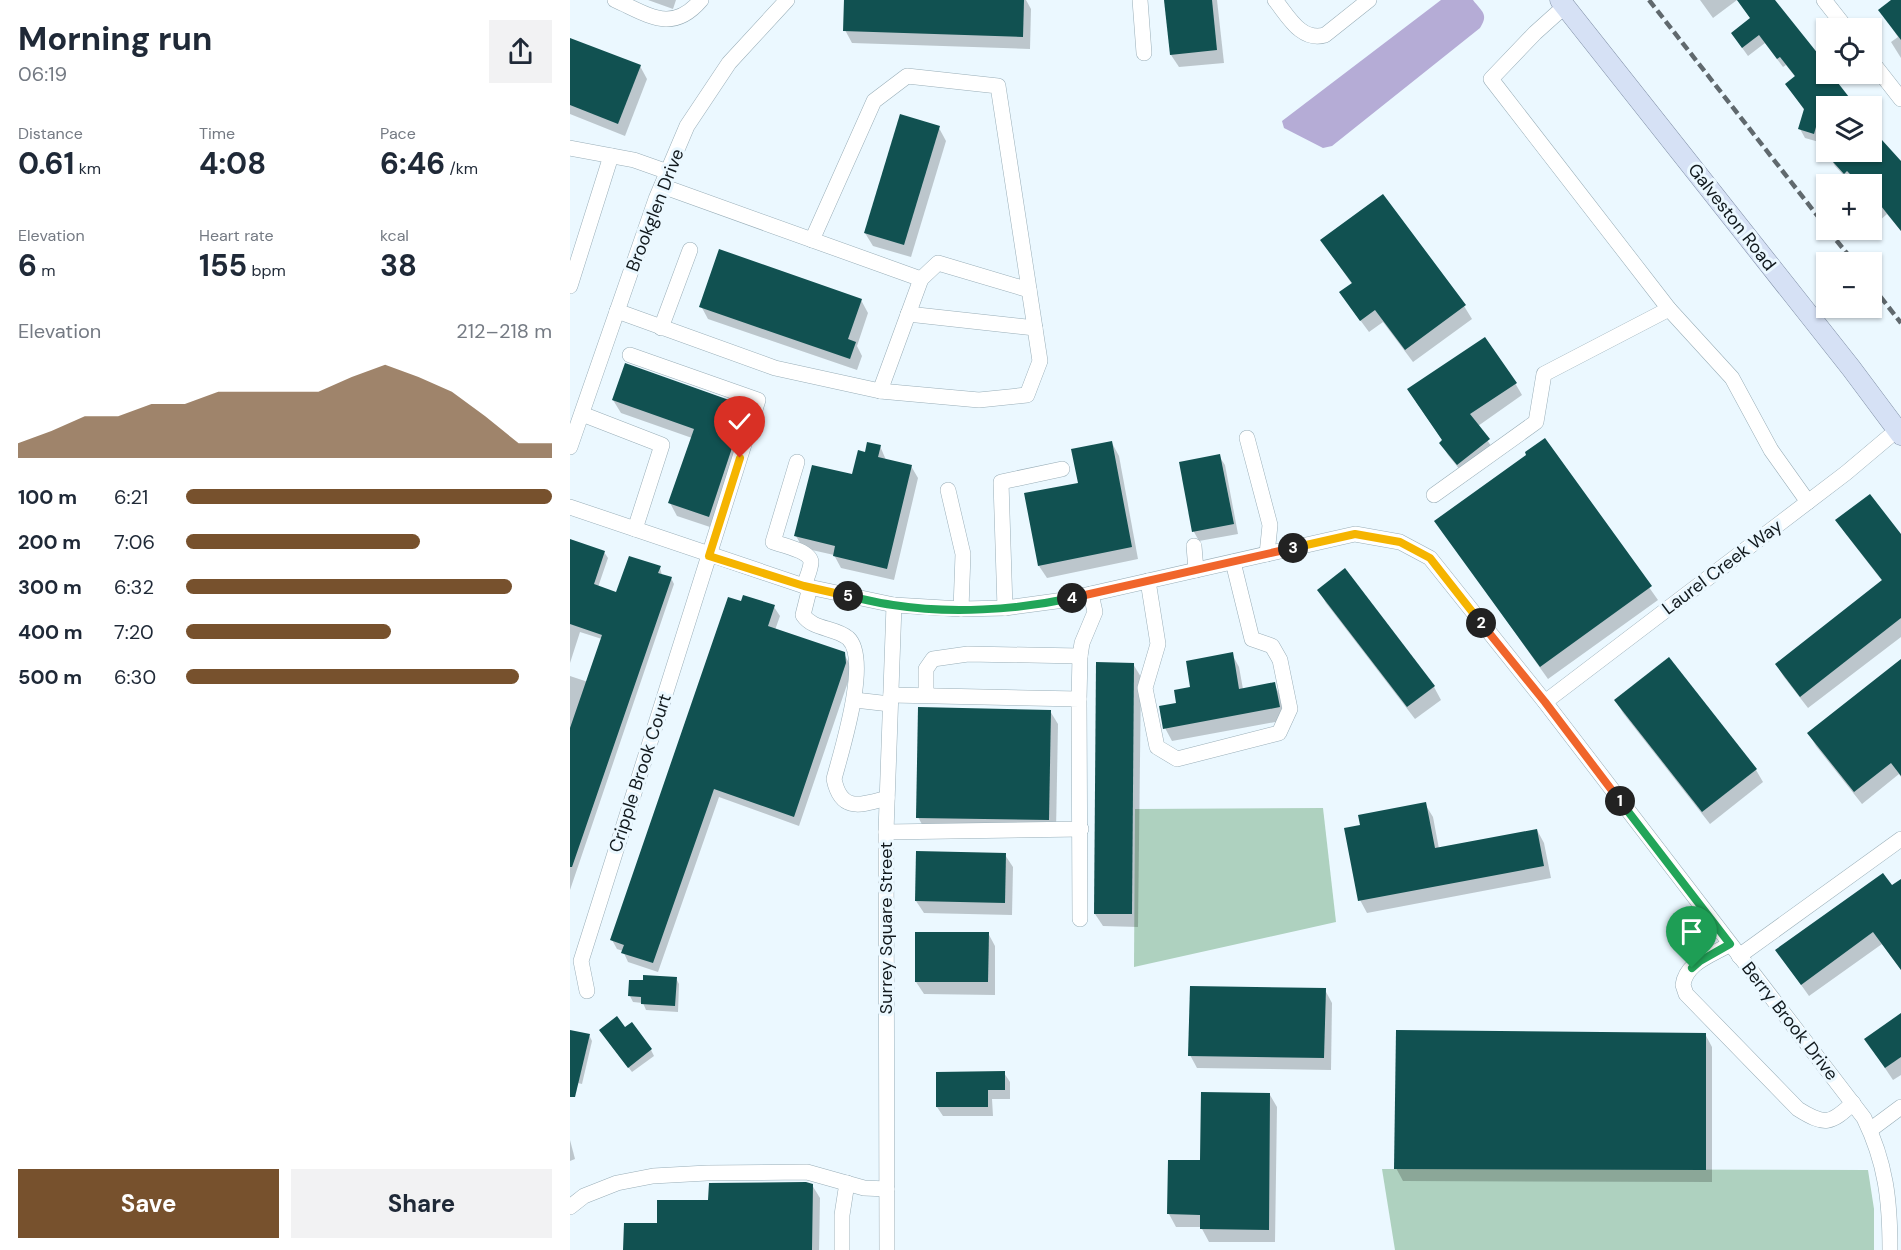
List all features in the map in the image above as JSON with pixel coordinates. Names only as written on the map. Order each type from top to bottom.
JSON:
[{"type":"main road","name":"Galveston Road","points":[[1563,3],[1899,433]]},
{"type":"street","points":[[615,0],[655,18],[677,20],[701,0]]},
{"type":"street","name":"Brookglen Drive","points":[[570,447],[665,179],[687,126],[729,63],[787,0]]},
{"type":"street","points":[[1140,0],[1144,53]]},
{"type":"street","points":[[1275,0],[1298,29],[1308,36],[1317,38],[1369,0]]},
{"type":"street","points":[[1828,2],[1839,18]]},
{"type":"street","points":[[1563,3],[1491,79],[1669,309],[1732,378],[1771,450],[1808,502]]},
{"type":"street","points":[[1882,75],[1901,99]]},
{"type":"street","points":[[617,311],[775,368],[880,391],[979,400],[1027,395],[1040,361],[998,86],[907,76],[874,100],[812,240]]},
{"type":"street","points":[[570,148],[634,160],[665,179],[812,240],[921,279]]},
{"type":"street","points":[[570,285],[611,156]]},
{"type":"street","points":[[661,328],[690,250]]},
{"type":"street","points":[[880,391],[921,279],[938,262],[1029,290]]},
{"type":"street","points":[[1434,495],[1536,422],[1544,374],[1669,309]]},
{"type":"street","points":[[908,314],[1035,328]]},
{"type":"street","name":"Cripple Brook Court","points":[[587,991],[581,961],[758,400],[630,355]]},
{"type":"street","points":[[582,414],[662,445],[635,530]]},
{"type":"street","name":"Laurel Creek Way","points":[[1545,702],[1899,433]]},
{"type":"street","points":[[1247,438],[1270,525],[1267,554]]},
{"type":"street","points":[[797,462],[773,542],[804,552],[809,557],[811,562],[803,615],[807,621],[847,638],[853,646],[855,659],[855,700],[834,779],[836,791],[844,801],[853,804],[862,805],[887,798]]},
{"type":"street","points":[[1005,608],[1001,482],[1062,469]]},
{"type":"street","points":[[948,490],[963,554],[962,609]]},
{"type":"street","name":"Berry Brook Drive","points":[[570,507],[709,556],[807,587],[894,605],[962,609],[1005,608],[1091,594],[1355,534],[1400,542],[1430,558],[1545,702],[1864,1118],[1877,1145],[1885,1177],[1895,1230],[1890,1250]]},
{"type":"street","points":[[1194,546],[1196,570]]},
{"type":"street","points":[[1148,581],[1158,644],[1145,688],[1157,747],[1178,759],[1279,733],[1290,709],[1280,660],[1272,646],[1252,639],[1233,562]]},
{"type":"street","points":[[1080,919],[1080,656],[1082,643],[1095,612],[1091,594]]},
{"type":"street","name":"Surrey Square Street","points":[[887,1250],[886,832],[894,605]]},
{"type":"street","points":[[926,696],[926,669],[933,658],[968,654],[1080,656]]},
{"type":"street","points":[[855,700],[926,696],[1079,699]]},
{"type":"street","points":[[886,832],[1081,829]]},
{"type":"street","points":[[1853,1103],[1836,1119],[1825,1120],[1811,1117],[1798,1109],[1686,994],[1683,985],[1688,971],[1700,961],[1735,950],[1901,839]]},
{"type":"street","points":[[1870,1130],[1901,1107]]},
{"type":"street","points":[[570,1207],[584,1196],[617,1183],[653,1176],[807,1172],[864,1188],[887,1189]]},
{"type":"street","points":[[839,1249],[847,1183]]},
{"type":"green space","points":[[1323,808],[1336,922],[1134,967],[1135,809]]},
{"type":"green space","points":[[1382,1169],[1868,1170],[1874,1209],[1874,1250],[1395,1250]]},
{"type":"shaded area","points":[[1441,0],[1473,0],[1484,16],[1480,28],[1332,146],[1323,148],[1284,128],[1282,121]]},
{"type":"building","points":[[844,0],[1024,0],[1023,37],[843,31]]},
{"type":"building","points":[[1164,0],[1212,0],[1217,50],[1170,55]]},
{"type":"building","points":[[1737,0],[1775,0],[1816,51],[1816,84],[1839,84],[1848,96],[1816,96],[1814,134],[1798,129],[1804,109],[1785,84],[1795,76],[1780,57],[1777,59],[1759,35],[1742,48],[1731,33],[1750,18]]},
{"type":"building","points":[[1891,0],[1901,0],[1901,40],[1878,10]]},
{"type":"building","points":[[570,38],[641,65],[618,124],[570,105]]},
{"type":"building","points":[[900,114],[940,126],[904,245],[864,233]]},
{"type":"building","points":[[1882,140],[1901,161],[1901,231],[1882,207],[1882,174],[1850,174],[1847,171],[1844,174],[1833,162],[1882,162]]},
{"type":"building","points":[[1383,194],[1466,305],[1405,350],[1375,310],[1360,321],[1339,292],[1352,283],[1320,240]]},
{"type":"building","points":[[719,249],[862,299],[848,339],[856,342],[850,359],[699,307]]},
{"type":"building","points":[[1485,337],[1517,383],[1470,414],[1490,439],[1457,465],[1439,443],[1442,440],[1407,389]]},
{"type":"building","points":[[625,363],[746,406],[709,517],[668,503],[694,429],[612,400]]},
{"type":"building","points":[[1545,438],[1652,586],[1540,667],[1434,521],[1526,455],[1525,452]]},
{"type":"building","points":[[1112,441],[1132,547],[1038,566],[1024,493],[1078,483],[1071,449]]},
{"type":"building","points":[[867,442],[881,445],[878,457],[912,465],[887,569],[833,556],[835,546],[794,536],[812,465],[852,474],[858,450],[865,452]]},
{"type":"building","points":[[1220,454],[1234,524],[1192,532],[1179,462]]},
{"type":"building","points":[[1870,494],[1901,534],[1901,618],[1800,697],[1775,664],[1882,580],[1835,520]]},
{"type":"building","points":[[570,539],[605,551],[594,584],[616,592],[629,556],[661,566],[658,573],[672,577],[572,867],[570,867],[570,728],[602,635],[570,624]]},
{"type":"building","points":[[1345,568],[1435,686],[1407,707],[1317,590]]},
{"type":"building","points":[[743,595],[775,605],[768,626],[845,652],[846,663],[794,817],[714,789],[653,963],[621,953],[624,945],[610,940],[728,597],[741,601]]},
{"type":"building","points":[[1233,652],[1239,689],[1275,682],[1280,707],[1163,729],[1159,706],[1176,703],[1174,690],[1190,687],[1186,661]]},
{"type":"building","points":[[1669,657],[1757,769],[1702,812],[1614,700]]},
{"type":"building","points":[[1901,659],[1901,776],[1891,763],[1854,792],[1807,733]]},
{"type":"building","points":[[1096,662],[1134,663],[1132,914],[1094,914]]},
{"type":"building","points":[[918,707],[1051,710],[1049,820],[916,818]]},
{"type":"building","points":[[1426,802],[1435,848],[1537,829],[1544,866],[1358,901],[1344,828],[1360,825],[1358,815]]},
{"type":"building","points":[[916,851],[1006,853],[1005,903],[915,901]]},
{"type":"building","points":[[1883,873],[1892,885],[1901,879],[1901,970],[1873,932],[1801,985],[1775,950]]},
{"type":"building","points":[[915,932],[989,932],[988,982],[915,982]]},
{"type":"building","points":[[643,975],[677,977],[675,1006],[641,1004],[641,997],[628,996],[629,980],[643,980]]},
{"type":"building","points":[[1190,986],[1326,988],[1324,1058],[1188,1056]]},
{"type":"building","points":[[1901,1013],[1901,1057],[1885,1068],[1864,1039]]},
{"type":"building","points":[[617,1016],[625,1027],[632,1022],[652,1049],[628,1068],[599,1030]]},
{"type":"building","points":[[570,1030],[590,1034],[575,1097],[570,1097]]},
{"type":"building","points":[[1396,1030],[1706,1033],[1706,1170],[1394,1169]]},
{"type":"building","points":[[1005,1071],[1005,1090],[988,1090],[988,1107],[936,1107],[936,1072]]},
{"type":"building","points":[[1201,1092],[1270,1093],[1269,1230],[1200,1229],[1200,1215],[1167,1214],[1168,1160],[1200,1160]]},
{"type":"building","points":[[806,1182],[813,1184],[812,1250],[623,1250],[624,1223],[657,1223],[657,1200],[708,1200],[709,1183]]},
{"type":"railway","points":[[1649,0],[1816,214]]},
{"type":"railway","points":[[1836,240],[1846,252]]},
{"type":"railway","points":[[1882,299],[1901,323]]},
{"type":"route","points":[[740,458],[709,556],[804,586],[894,605],[962,609],[1005,608],[1065,600],[1355,534],[1400,542],[1430,558],[1545,702],[1730,944],[1692,968]]}]
